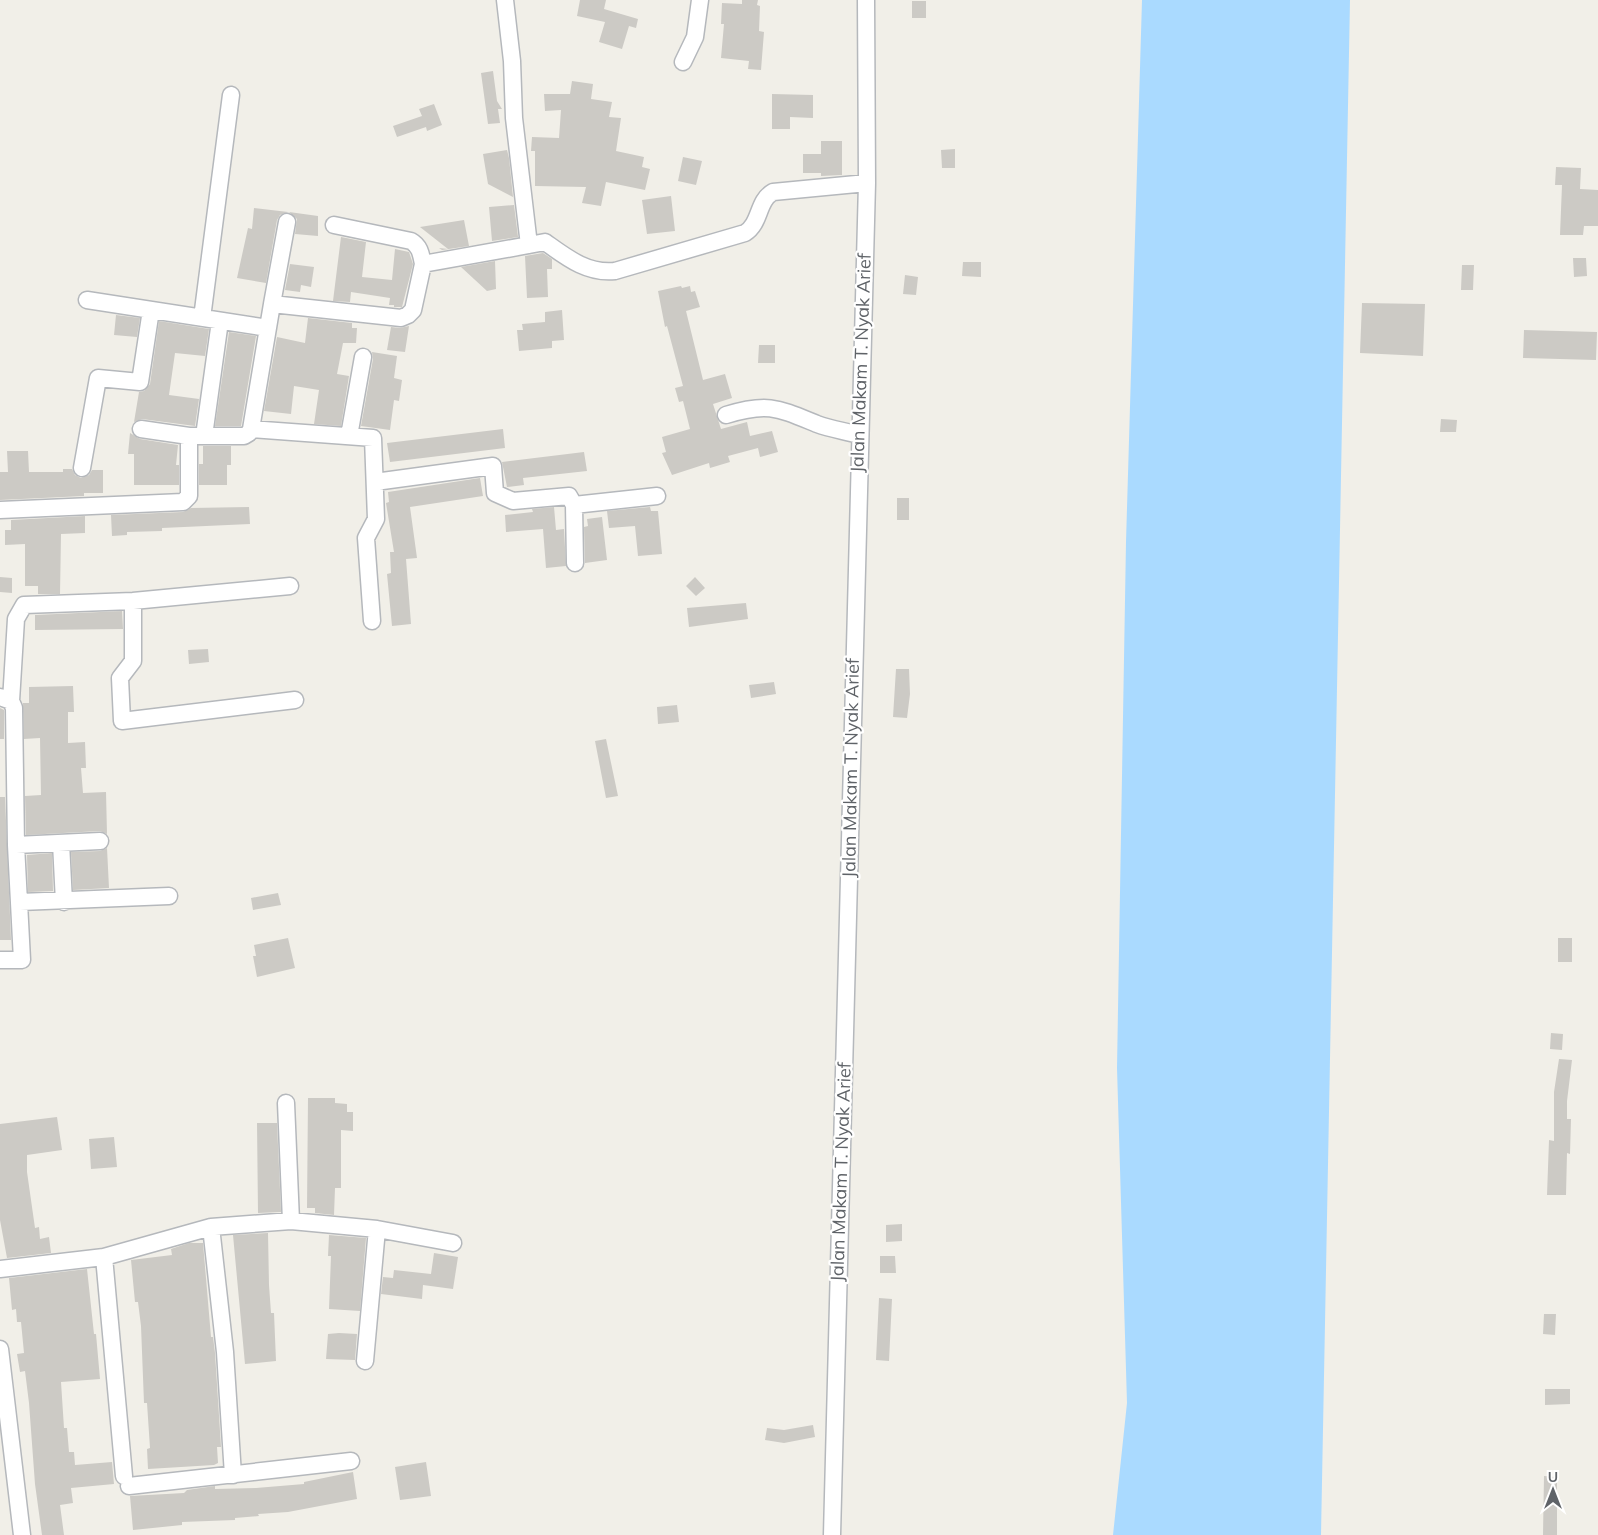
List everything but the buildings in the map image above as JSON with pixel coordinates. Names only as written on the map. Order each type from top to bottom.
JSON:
[{"type":"street","points":[[505,0],[512,61],[514,118],[530,245]]},
{"type":"street","points":[[683,62],[695,37],[700,0]]},
{"type":"street","name":"Jalan Makam T. Nyak Arief","points":[[832,1535],[867,183],[866,0]]},
{"type":"street","points":[[202,318],[231,95]]},
{"type":"street","points":[[423,264],[545,242],[586,268],[605,272],[615,271],[745,233],[755,223],[764,200],[773,192],[867,183]]},
{"type":"street","points":[[141,429],[196,436],[244,436],[249,433],[287,222]]},
{"type":"street","points":[[272,304],[401,318],[413,310],[423,264],[417,244],[411,241],[334,225]]},
{"type":"street","points":[[87,300],[268,328]]},
{"type":"street","points":[[82,468],[98,378],[140,382],[151,310]]},
{"type":"street","points":[[0,510],[183,502],[189,496],[196,436],[220,321]]},
{"type":"street","points":[[349,436],[362,357]]},
{"type":"street","points":[[726,415],[751,408],[771,407],[789,411],[818,424],[859,435]]},
{"type":"street","points":[[251,429],[373,438],[376,519],[366,538],[372,621]]},
{"type":"street","points":[[374,482],[493,466],[495,494],[513,501],[569,496],[574,505],[575,563]]},
{"type":"street","points":[[574,505],[657,496]]},
{"type":"street","points":[[0,960],[22,960],[16,845],[14,708],[6,699],[16,619],[24,605],[132,601],[290,586]]},
{"type":"street","points":[[132,601],[133,661],[120,678],[122,721],[295,700]]},
{"type":"street","points":[[16,845],[100,841]]},
{"type":"street","points":[[61,843],[64,902]]},
{"type":"street","points":[[20,902],[64,902],[169,896]]},
{"type":"street","points":[[286,1103],[291,1222]]},
{"type":"street","points":[[0,1269],[104,1257],[211,1228],[291,1222],[377,1228],[453,1243]]},
{"type":"street","points":[[211,1228],[225,1352],[233,1475]]},
{"type":"street","points":[[365,1361],[377,1228]]},
{"type":"street","points":[[104,1257],[126,1481],[233,1475],[351,1462]]},
{"type":"street","points":[[0,1349],[22,1535]]},
{"type":"water","points":[[1142,0],[1350,0],[1321,1535],[1113,1535],[1127,1403],[1117,1068],[1126,542]]}]
